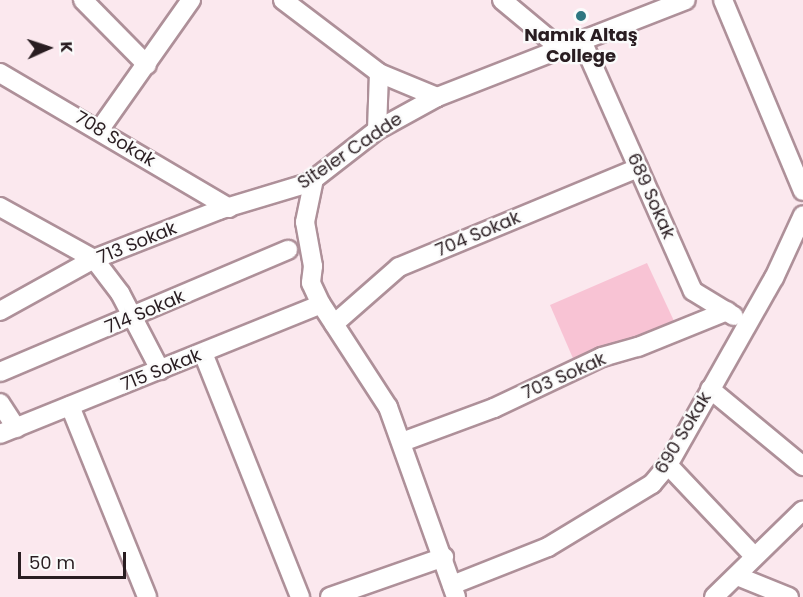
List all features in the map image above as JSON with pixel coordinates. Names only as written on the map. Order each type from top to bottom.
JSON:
[{"type":"street","points":[[83,0],[147,65]]},
{"type":"street","points":[[100,129],[191,0]]},
{"type":"street","points":[[283,0],[379,74],[437,97]]},
{"type":"street","points":[[502,0],[562,50]]},
{"type":"street","name":"Siteler Cadde","points":[[281,194],[314,179],[377,129],[437,97],[583,43],[686,0]]},
{"type":"street","points":[[723,0],[803,191]]},
{"type":"street","name":"689 Sokak","points":[[583,43],[693,291],[747,324]]},
{"type":"street","name":"708 Sokak","points":[[0,73],[100,129],[229,208]]},
{"type":"street","points":[[377,129],[379,74]]},
{"type":"street","name":"704 Sokak","points":[[334,324],[399,267],[638,168]]},
{"type":"street","points":[[314,179],[305,222],[313,266],[311,283],[321,304],[388,407],[444,557],[454,591]]},
{"type":"street","name":"713 Sokak","points":[[0,311],[94,259],[229,208],[281,194]]},
{"type":"street","points":[[0,207],[94,259],[133,318],[160,370]]},
{"type":"street","name":"690 Sokak","points":[[454,591],[548,547],[652,484],[668,465],[747,324],[803,215]]},
{"type":"street","name":"714 Sokak","points":[[0,372],[133,318],[288,250]]},
{"type":"street","name":"715 Sokak","points":[[8,431],[321,304]]},
{"type":"street","name":"703 Sokak","points":[[402,442],[494,408],[602,357],[638,347],[727,311]]},
{"type":"street","points":[[202,353],[300,597]]},
{"type":"street","points":[[710,389],[803,466]]},
{"type":"street","points":[[0,403],[8,431]]},
{"type":"street","points":[[70,406],[147,597]]},
{"type":"street","points":[[668,465],[754,556]]},
{"type":"street","points":[[719,595],[754,556],[803,510]]},
{"type":"street","points":[[330,597],[444,557]]},
{"type":"street","points":[[737,576],[789,597]]},
{"type":"shaded area","points":[[647,263],[674,321],[575,363],[550,305]]},
{"type":"place","name":"Namık Altaş College","points":[[581,16]]}]
